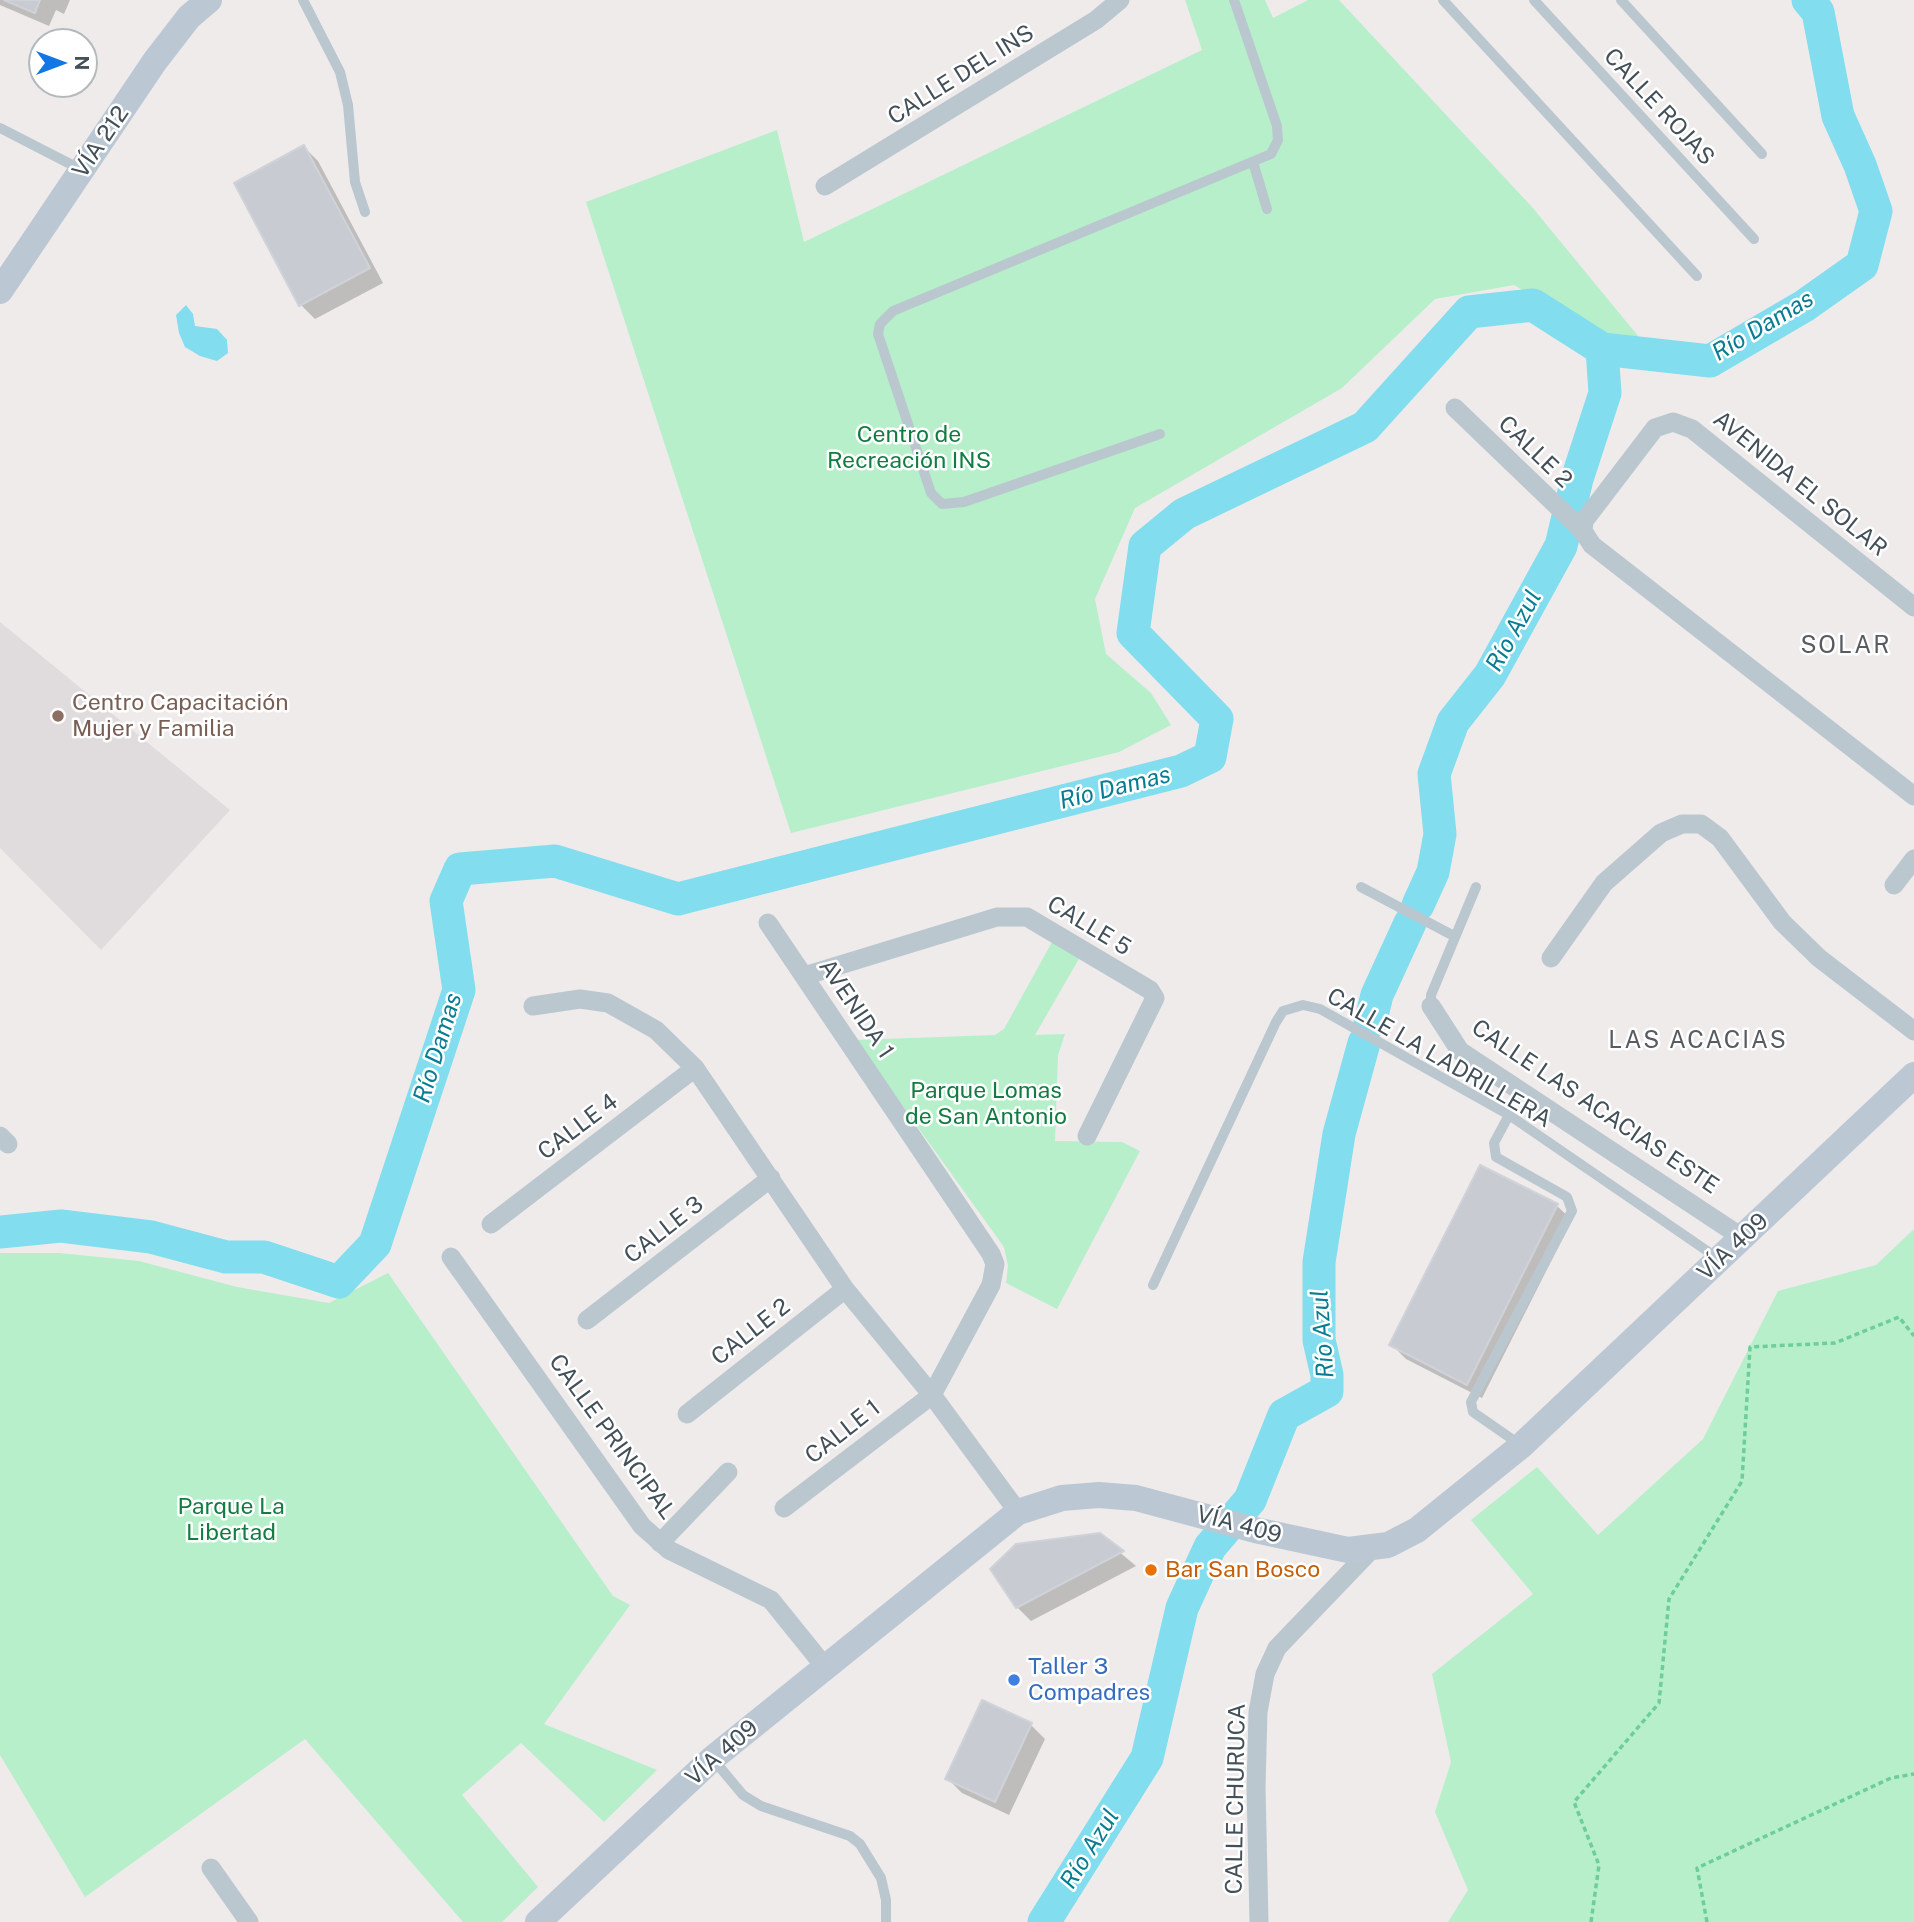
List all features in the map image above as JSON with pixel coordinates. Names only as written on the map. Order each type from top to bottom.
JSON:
[{"type":"street","name":"CALLE DEL INS","points":[[825,186],[1096,20],[1119,0]]},
{"type":"street","name":"VÍA 212","points":[[0,291],[155,61],[197,6]]},
{"type":"street","name":"CALLE 2","points":[[1455,408],[1580,528]]},
{"type":"street","name":"AVENIDA EL SOLAR","points":[[1580,528],[1588,513],[1654,428],[1673,422],[1692,429],[1914,607]]},
{"type":"street","points":[[1580,528],[1592,545],[1914,796]]},
{"type":"street","points":[[1551,958],[1604,883],[1661,834],[1682,824],[1701,824],[1720,838],[1782,922],[1819,958],[1914,1031]]},
{"type":"street","points":[[1894,885],[1914,859]]},
{"type":"street","name":"CALLE 5","points":[[804,976],[997,917],[1027,917],[1150,990],[1155,998],[1087,1136]]},
{"type":"street","name":"AVENIDA 1","points":[[768,923],[995,1264],[991,1284],[932,1395]]},
{"type":"street","points":[[533,1006],[580,999],[608,1003],[656,1031],[695,1068],[845,1289],[932,1395],[1018,1512]]},
{"type":"street","name":"CALLE LAS ACACIAS ESTE","points":[[1431,1006],[1460,1051],[1743,1238]]},
{"type":"street","name":"CALLE 4","points":[[491,1224],[695,1068]]},
{"type":"street","name":"VÍA 409","points":[[538,1922],[713,1758],[1018,1512],[1062,1498],[1099,1495],[1136,1498],[1329,1548],[1372,1549],[1388,1545],[1417,1530],[1521,1446],[1914,1075]]},
{"type":"street","name":"CALLE 3","points":[[587,1320],[771,1178]]},
{"type":"street","name":"CALLE PRINCIPAL","points":[[451,1257],[642,1526],[660,1543],[771,1600],[825,1667]]},
{"type":"street","name":"CALLE 2","points":[[687,1414],[845,1289]]},
{"type":"street","name":"CALLE 1","points":[[785,1508],[932,1395]]},
{"type":"street","points":[[660,1543],[728,1472]]},
{"type":"street","name":"CALLE CHURUCA","points":[[1259,1922],[1256,1787],[1258,1712],[1265,1674],[1277,1648],[1372,1549]]},
{"type":"street","points":[[211,1868],[249,1922]]},
{"type":"lane","points":[[303,0],[340,72],[348,105],[355,182],[365,212]]},
{"type":"lane","points":[[1160,434],[964,502],[942,504],[931,493],[877,334],[880,324],[892,311],[1271,154],[1278,140],[1277,127],[1234,0]]},
{"type":"lane","points":[[1443,0],[1697,276]]},
{"type":"lane","name":"CALLE ROJAS","points":[[1534,0],[1754,239]]},
{"type":"lane","points":[[1622,0],[1762,154]]},
{"type":"lane","points":[[0,128],[83,170]]},
{"type":"lane","points":[[1252,162],[1267,209]]},
{"type":"lane","points":[[1361,887],[1454,936]]},
{"type":"lane","points":[[1431,1006],[1431,995],[1476,887]]},
{"type":"lane","name":"CALLE LA LADRILLERA","points":[[1153,1286],[1283,1011],[1303,1005],[1320,1009],[1509,1115],[1719,1260]]},
{"type":"lane","points":[[1509,1115],[1494,1143],[1496,1157],[1567,1198],[1572,1211],[1471,1402],[1473,1412],[1521,1446]]},
{"type":"lane","points":[[713,1758],[743,1796],[761,1806],[850,1836],[860,1844],[881,1878],[886,1900],[886,1922]]},
{"type":"path","points":[[1591,1922],[1599,1865],[1574,1801],[1659,1703],[1669,1599],[1742,1481],[1750,1347],[1835,1343],[1899,1317],[1914,1336]]},
{"type":"path","points":[[1707,1922],[1697,1868],[1891,1777],[1914,1774]]},
{"type":"shaded area","name":"Centro Capacitación Mujer y Familia","points":[[0,622],[230,810],[101,950],[0,848]]},
{"type":"green space","name":"Centro de Recreación INS","points":[[1185,0],[1265,0],[1273,18],[1308,0],[1339,0],[1532,207],[1643,342],[1606,339],[1514,285],[1435,299],[1342,388],[1135,508],[1095,599],[1106,654],[1151,693],[1171,725],[1119,752],[791,833],[586,202],[777,130],[804,242],[1202,50]]},
{"type":"green space","name":"Parque Lomas de San Antonio","points":[[1052,942],[1080,957],[1035,1035],[1065,1034],[1058,1055],[1055,1141],[1122,1142],[1140,1151],[1057,1309],[1006,1283],[1008,1266],[1004,1247],[855,1040],[995,1035],[1004,1029]]},
{"type":"green space","points":[[1914,1229],[1914,1922],[1448,1922],[1468,1890],[1435,1812],[1451,1762],[1432,1674],[1533,1594],[1471,1520],[1537,1467],[1598,1535],[1703,1439],[1778,1291],[1876,1265]]},
{"type":"green space","name":"Parque La Libertad","points":[[0,1253],[59,1253],[139,1261],[237,1287],[329,1303],[388,1273],[613,1596],[630,1605],[544,1724],[657,1770],[604,1822],[521,1743],[462,1795],[538,1887],[502,1922],[463,1922],[305,1739],[85,1897],[0,1755]]},
{"type":"water","points":[[186,305],[193,314],[195,326],[217,329],[227,340],[228,353],[217,361],[200,356],[185,347],[176,315]]},
{"type":"building","points":[[4,0],[40,0],[35,13]]},
{"type":"building","points":[[304,145],[370,268],[299,306],[234,183]]},
{"type":"building","points":[[1480,1165],[1558,1204],[1467,1385],[1389,1345]]},
{"type":"building","points":[[1100,1533],[1124,1551],[1016,1608],[990,1569],[1016,1544]]},
{"type":"building","points":[[982,1700],[1032,1723],[995,1802],[945,1779]]},
{"type":"waterway","name":"Río Damas","points":[[0,1232],[61,1226],[151,1237],[226,1257],[264,1257],[339,1282],[375,1244],[459,990],[446,901],[460,869],[555,861],[678,899],[1181,771],[1210,757],[1217,719],[1133,633],[1145,546],[1184,514],[1365,427],[1469,312],[1533,305],[1602,349],[1710,361],[1804,306],[1862,265],[1876,211],[1860,165],[1838,116],[1818,12],[1808,0]]},
{"type":"waterway","name":"Río Azul","points":[[1418,905],[1433,872],[1440,834],[1434,774],[1453,722],[1490,675],[1561,546],[1577,479],[1605,393],[1602,349]]},
{"type":"waterway","name":"Río Azul","points":[[1370,1023],[1377,995],[1410,923]]},
{"type":"waterway","name":"Río Azul","points":[[1044,1922],[1147,1758],[1182,1608],[1210,1547],[1250,1500],[1284,1415],[1327,1391],[1327,1375],[1319,1340],[1319,1262],[1339,1134],[1364,1043]]},
{"type":"place","name":"Centro Capacitación Mujer y Familia","points":[[58,716]]},
{"type":"place","name":"Bar San Bosco","points":[[1151,1570]]},
{"type":"place","name":"Taller 3 Compadres","points":[[1014,1680]]},
{"type":"district","name":"SOLAR","points":[[1846,646]]},
{"type":"district","name":"LAS ACACIAS","points":[[1698,1041]]}]
